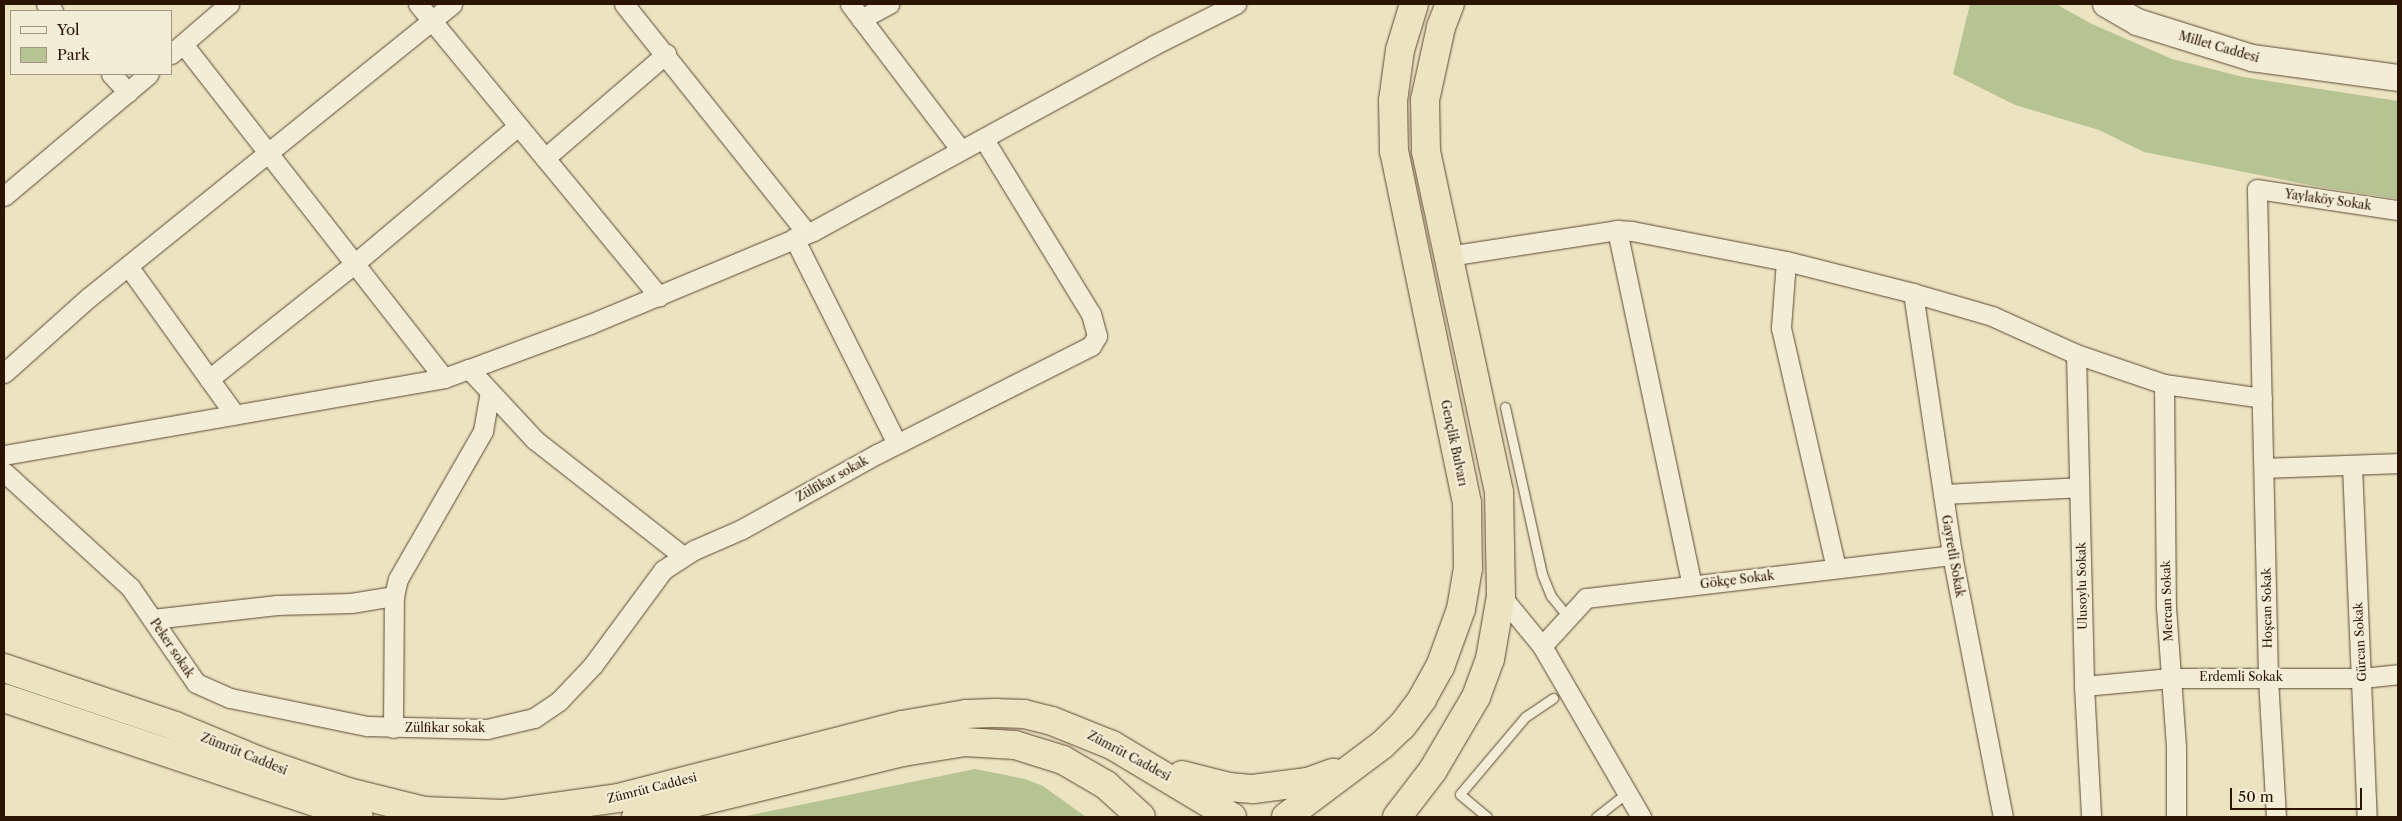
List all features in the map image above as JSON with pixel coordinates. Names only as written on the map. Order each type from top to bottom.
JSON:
[{"type":"highway","name":"Gençlik Bulvarı","points":[[1286,817],[1382,745],[1422,699],[1440,667],[1461,609],[1468,559],[1467,504],[1394,152],[1393,102],[1398,58],[1414,4]]},
{"type":"highway","points":[[1399,816],[1438,762],[1476,697],[1490,659],[1501,596],[1498,492],[1426,151],[1425,100],[1436,44],[1450,4]]},
{"type":"highway","name":"Zümrüt Caddesi","points":[[4,668],[175,726],[259,762],[348,792],[424,811],[503,814],[618,798],[792,752],[932,718],[966,714],[1024,714],[1052,721],[1112,744],[1150,765],[1232,817]]},
{"type":"highway","points":[[4,698],[359,817]]},
{"type":"highway","points":[[636,817],[937,745],[966,742],[1007,744],[1064,760],[1106,785],[1141,817]]},
{"type":"highway","points":[[1150,765],[1230,787],[1283,787],[1330,774],[1382,745]]},
{"type":"highway","points":[[1064,760],[1099,788],[1122,817]]},
{"type":"main road","name":"Millet Caddesi","points":[[2106,4],[2137,22],[2252,58],[2398,78]]},
{"type":"street","points":[[229,4],[177,49],[266,153],[444,378]]},
{"type":"street","points":[[418,4],[659,296]]},
{"type":"street","points":[[4,373],[128,266],[452,4]]},
{"type":"street","points":[[624,4],[666,54],[800,236],[897,444]]},
{"type":"street","points":[[850,4],[961,150]]},
{"type":"street","points":[[861,19],[889,4]]},
{"type":"street","points":[[4,455],[444,378],[469,369],[659,296],[800,236],[1236,4]]},
{"type":"street","points":[[545,158],[666,54]]},
{"type":"street","points":[[112,75],[128,92]]},
{"type":"street","points":[[4,196],[148,75]]},
{"type":"street","points":[[209,379],[354,264],[518,126]]},
{"type":"street","name":"Zülfikar sokak","points":[[393,728],[487,729],[534,718],[566,694],[592,665],[663,570],[683,556],[742,529],[897,444],[1091,346],[1097,336],[1091,314],[983,138]]},
{"type":"street","name":"Yaylaköy Sokak","points":[[2257,189],[2398,210]]},
{"type":"street","name":"Hoşcan Sokak","points":[[2257,189],[2268,677],[2276,817]]},
{"type":"street","points":[[1448,256],[1617,230],[1786,261],[1913,293],[1992,316],[2076,354],[2164,384],[2262,398]]},
{"type":"street","points":[[1617,230],[1692,585]]},
{"type":"street","points":[[1786,261],[1781,328],[1836,568]]},
{"type":"street","points":[[128,266],[235,415]]},
{"type":"street","name":"Gayretli Sokak","points":[[1913,293],[1952,556],[2003,817]]},
{"type":"street","name":"Ulusoylu Sokak","points":[[2076,354],[2084,686],[2091,817]]},
{"type":"street","points":[[469,369],[535,440],[683,556]]},
{"type":"street","name":"Mercan Sokak","points":[[2164,384],[2166,607],[2171,678],[2176,817]]},
{"type":"street","points":[[393,728],[394,596],[398,579],[483,431],[490,392]]},
{"type":"street","points":[[2264,468],[2398,463]]},
{"type":"street","name":"Gürcan Sokak","points":[[2352,466],[2367,817]]},
{"type":"street","name":"Peker sokak","points":[[4,472],[130,587],[196,683],[230,698],[366,726],[393,728]]},
{"type":"street","points":[[1943,494],[2079,487]]},
{"type":"street","name":"Gökçe Sokak","points":[[1542,646],[1586,598],[1952,556]]},
{"type":"street","points":[[152,619],[277,605],[351,603],[394,596]]},
{"type":"street","points":[[1501,596],[1542,646],[1641,817]]},
{"type":"street","name":"Erdemli Sokak","points":[[2084,686],[2171,678],[2362,678],[2398,674]]},
{"type":"lane","points":[[1505,407],[1542,574],[1551,596],[1568,617]]},
{"type":"lane","points":[[1487,817],[1460,794],[1525,717],[1553,698]]},
{"type":"lane","points":[[1596,817],[1627,793]]},
{"type":"green space","points":[[1970,4],[2056,4],[2092,24],[2172,59],[2243,77],[2398,101],[2398,199],[2314,186],[2144,152],[2099,130],[2015,105],[1953,74]]},
{"type":"green space","points":[[975,769],[1025,779],[1043,786],[1086,817],[741,817]]}]
